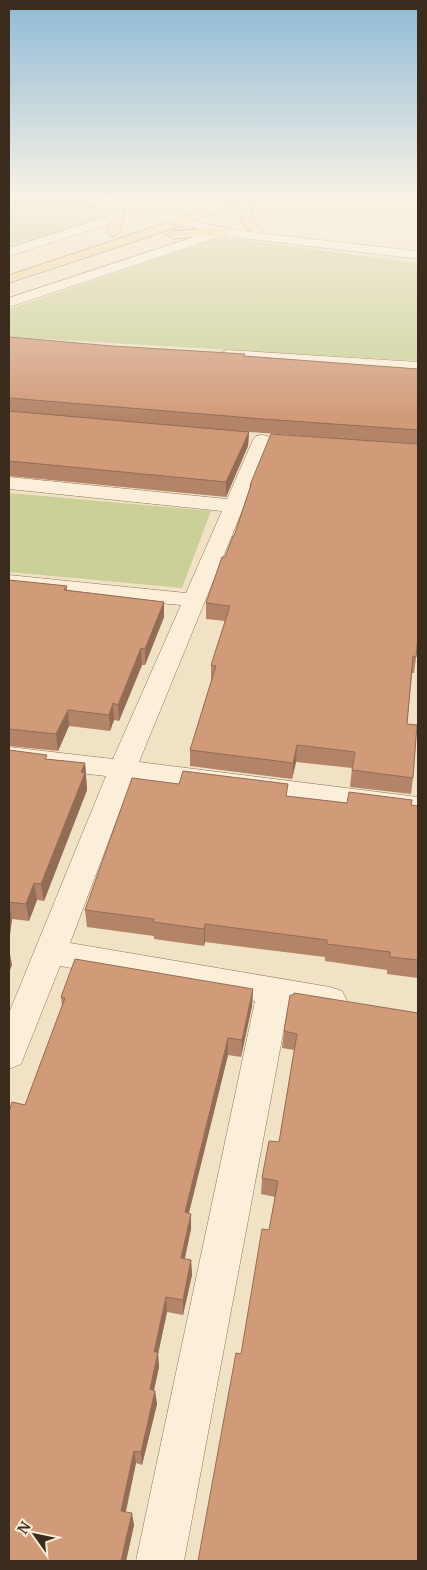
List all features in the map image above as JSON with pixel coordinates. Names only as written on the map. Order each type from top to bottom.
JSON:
[{"type":"main road","points":[[9,279],[30,272]]},
{"type":"street","points":[[9,303],[101,272]]},
{"type":"street","points":[[214,355],[418,367]]},
{"type":"street","points":[[9,1054],[123,768],[262,440]]},
{"type":"street","points":[[9,484],[235,506]]},
{"type":"street","points":[[9,582],[194,600]]},
{"type":"street","points":[[9,756],[123,768],[177,777],[418,807]]},
{"type":"street","points":[[50,952],[361,1006]]},
{"type":"street","points":[[160,1561],[274,992]]},
{"type":"green space","points":[[118,272],[418,272],[418,361],[9,337],[9,309]]},
{"type":"green space","points":[[9,493],[211,511],[182,588],[9,572]]},
{"type":"building","points":[[9,337],[418,369],[418,430],[9,398]]},
{"type":"building","points":[[9,411],[249,432],[226,482],[9,461]]},
{"type":"building","points":[[271,434],[418,444],[418,636],[416,657],[413,656],[407,724],[417,725],[413,778],[352,770],[355,752],[297,745],[293,763],[190,750],[216,666],[211,665],[230,606],[206,603],[222,557],[225,557],[234,536],[250,485]]},
{"type":"building","points":[[9,580],[67,586],[64,590],[164,602],[145,649],[141,648],[118,705],[113,703],[109,715],[68,710],[56,734],[9,729]]},
{"type":"building","points":[[9,750],[47,755],[45,759],[85,763],[81,772],[85,773],[41,884],[34,883],[26,904],[9,902]]},
{"type":"building","points":[[183,771],[288,784],[286,796],[347,803],[349,792],[412,800],[411,805],[418,806],[418,960],[390,957],[390,952],[327,944],[327,940],[205,924],[204,929],[153,922],[154,919],[85,910],[132,778],[179,784]]},
{"type":"building","points":[[75,959],[253,989],[242,1040],[228,1038],[185,1212],[191,1214],[181,1258],[191,1260],[183,1300],[166,1297],[154,1352],[158,1352],[150,1389],[155,1391],[141,1452],[134,1451],[121,1511],[132,1513],[121,1561],[9,1561],[9,1112],[12,1102],[25,1105],[65,998],[61,997]]},
{"type":"building","points":[[294,993],[418,1013],[418,1561],[198,1561],[236,1353],[241,1354],[262,1229],[269,1230],[278,1181],[262,1178],[269,1141],[279,1142],[297,1034],[284,1031],[290,995]]}]
